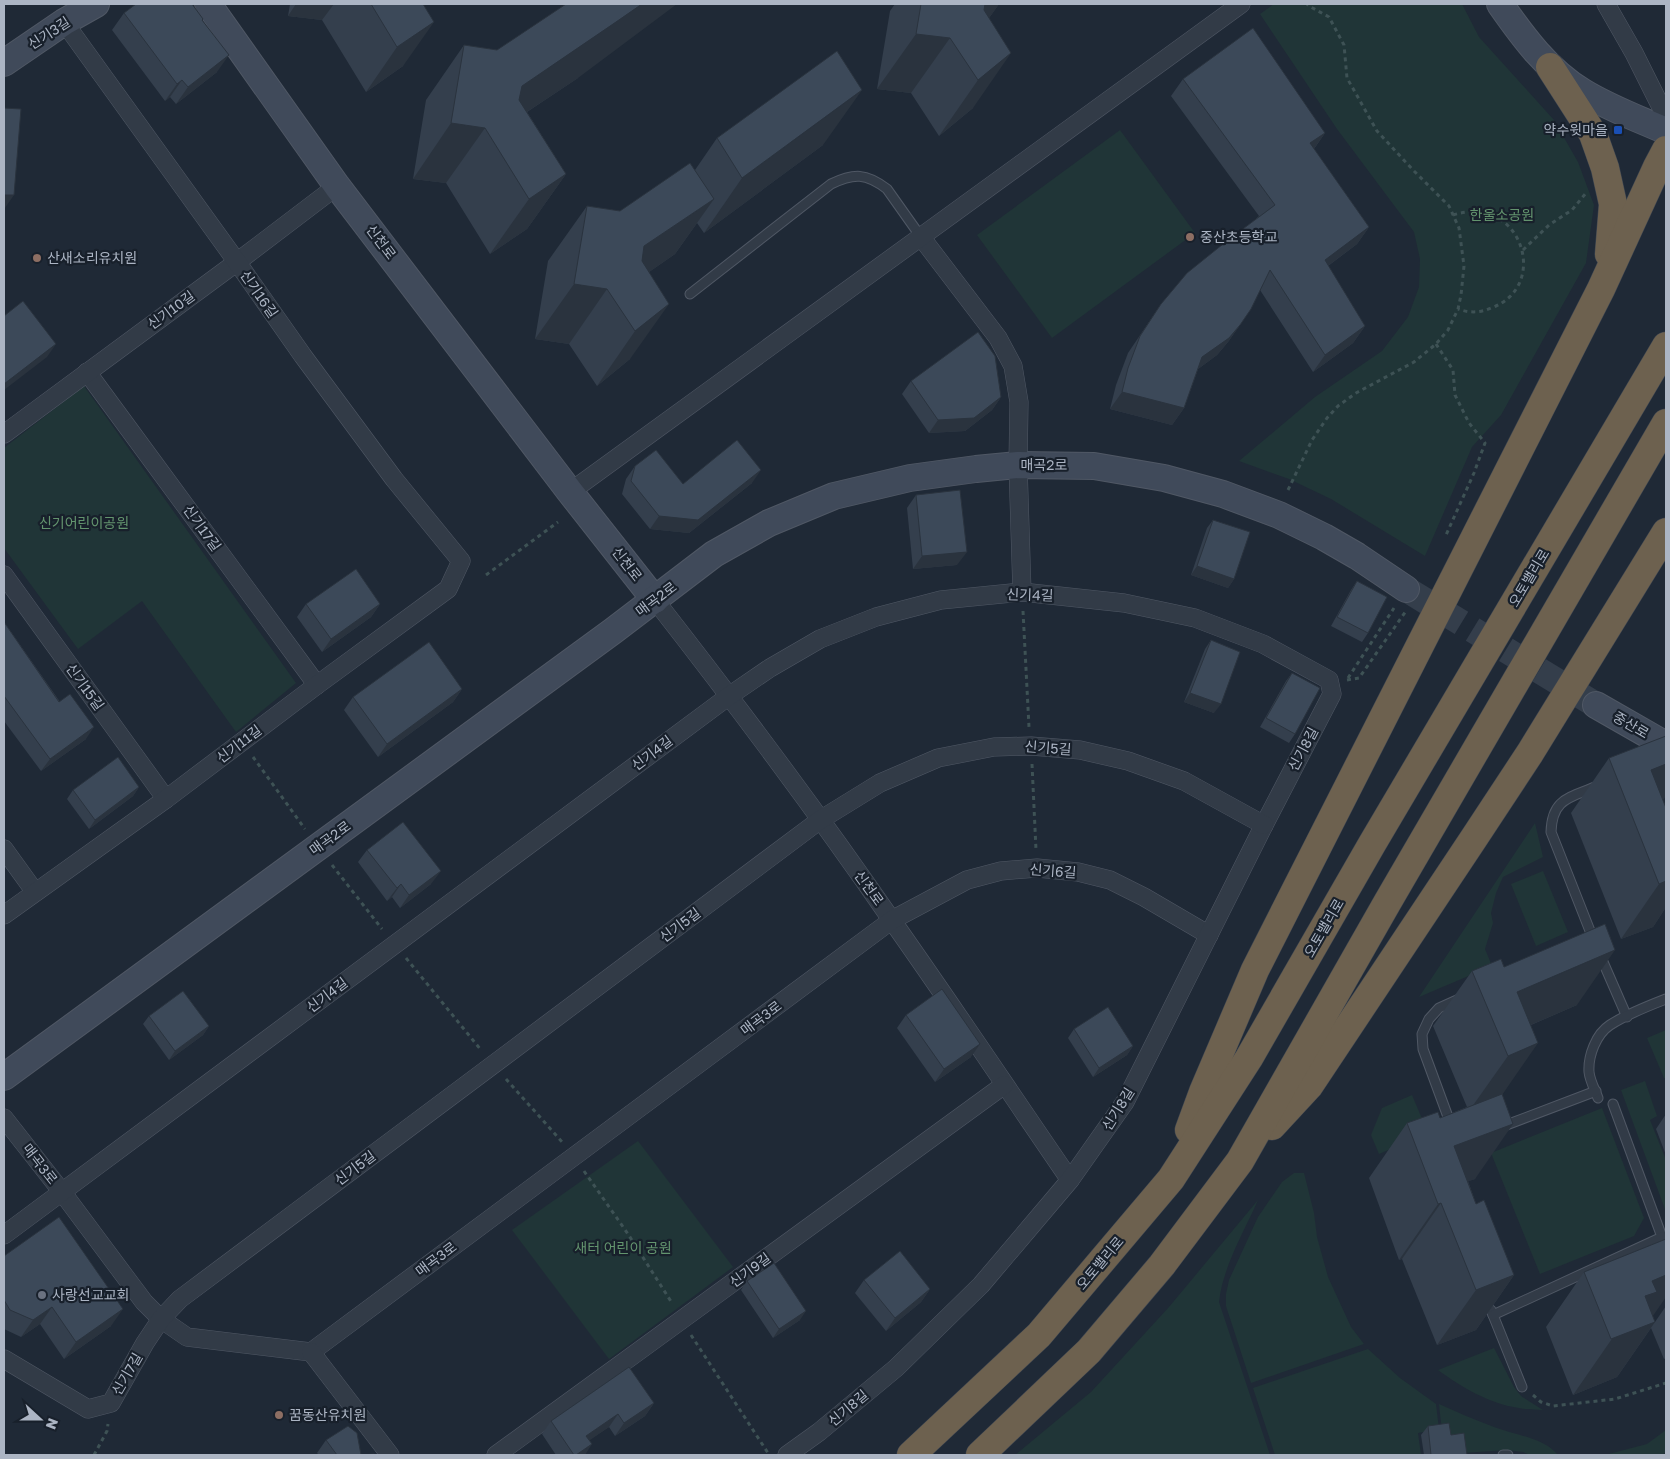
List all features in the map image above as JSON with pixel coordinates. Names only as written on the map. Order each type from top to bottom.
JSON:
[{"type":"highway","points":[[1550,67],[1594,134],[1605,168],[1613,204],[1613,220],[1609,258],[1601,289]]},
{"type":"highway","points":[[1171,1179],[1203,1092],[1255,970],[1601,289],[1656,167],[1666,150]]},
{"type":"highway","name":"오토밸리로","points":[[912,1455],[1039,1335],[1171,1179],[1250,1058],[1367,853],[1666,346]]},
{"type":"highway","points":[[1240,1161],[1666,423]]},
{"type":"highway","points":[[980,1455],[1095,1344],[1162,1265],[1240,1161],[1309,1086],[1530,754],[1666,532]]},
{"type":"street","name":"신기3길","points":[[4,63],[64,22],[96,4]]},
{"type":"street","name":"신천로","points":[[208,4],[337,186],[570,492],[730,696],[892,920],[1070,1180]]},
{"type":"street","points":[[570,492],[1241,4]]},
{"type":"street","points":[[1500,4],[1550,67],[1583,92],[1666,131]]},
{"type":"street","points":[[1606,4],[1634,53],[1666,117]]},
{"type":"street","name":"신기16길","points":[[64,22],[237,262],[302,356],[371,448],[461,561]]},
{"type":"street","name":"신기10길","points":[[4,434],[337,186]]},
{"type":"street","points":[[922,237],[998,338],[1013,366],[1019,402],[1018,465],[1022,592]]},
{"type":"street","name":"신기17길","points":[[87,372],[317,684]]},
{"type":"street","name":"매곡2로","points":[[4,1077],[722,550],[769,523],[834,496],[910,478],[1018,465],[1094,466],[1164,478],[1223,494],[1279,516],[1324,537],[1357,556],[1404,600]]},
{"type":"street","name":"신기11길","points":[[4,915],[166,799],[317,684],[448,589],[461,561]]},
{"type":"street","name":"신기15길","points":[[4,575],[166,799]]},
{"type":"street","name":"신기4길","points":[[62,1192],[730,696],[770,668],[820,639],[876,617],[941,600],[1022,592],[1124,603],[1195,618],[1264,644],[1336,684]]},
{"type":"street","name":"신기8길","points":[[787,1455],[819,1432],[896,1368],[981,1285],[1070,1180],[1125,1102],[1336,684]]},
{"type":"street","name":"중산로","points":[[1596,705],[1666,745]]},
{"type":"street","name":"신기5길","points":[[161,1319],[188,1293],[820,820],[880,783],[938,758],[994,747],[1030,746],[1080,750],[1137,764],[1184,781],[1264,825]]},
{"type":"street","points":[[4,849],[35,892]]},
{"type":"street","name":"신기6길","points":[[892,920],[967,880],[1000,871],[1037,868],[1078,872],[1110,880],[1144,896],[1209,936]]},
{"type":"street","name":"매곡3로","points":[[4,1118],[144,1302],[161,1319],[187,1337],[312,1352],[892,920]]},
{"type":"street","name":"신기9길","points":[[496,1455],[1004,1085]]},
{"type":"street","points":[[4,1235],[62,1192]]},
{"type":"street","name":"신기7길","points":[[4,1359],[88,1409],[111,1403],[161,1319]]},
{"type":"street","points":[[312,1352],[390,1455]]},
{"type":"lane","points":[[690,294],[831,184],[845,177],[860,175],[880,183],[887,189],[922,237]]},
{"type":"lane","points":[[1605,783],[1560,803],[1552,818],[1551,832],[1627,1017]]},
{"type":"lane","points":[[1586,946],[1595,942]]},
{"type":"lane","points":[[1455,1135],[1423,1049],[1422,1034],[1429,1019],[1439,1008],[1466,996]]},
{"type":"lane","points":[[1495,1129],[1597,1094],[1590,1074],[1589,1057],[1596,1041],[1608,1026],[1666,999]]},
{"type":"lane","points":[[1493,1315],[1664,1241],[1613,1104]]},
{"type":"lane","points":[[1486,1297],[1522,1386]]},
{"type":"lane","points":[[1503,1455],[1508,1455]]},
{"type":"path","points":[[1288,490],[1312,440],[1338,406],[1356,393],[1414,362],[1436,344],[1448,330],[1458,309],[1464,266],[1459,228],[1450,206],[1377,131],[1348,78],[1344,45],[1329,17],[1307,4]]},
{"type":"path","points":[[1523,250],[1549,224],[1572,210],[1586,195],[1589,187]]},
{"type":"path","points":[[1453,215],[1476,211],[1492,215],[1506,223],[1517,235],[1523,250],[1524,266],[1520,282],[1511,296],[1498,306],[1483,311],[1467,312],[1458,309]]},
{"type":"path","points":[[1436,344],[1453,370],[1455,395],[1469,423],[1485,443],[1443,543]]},
{"type":"path","points":[[486,575],[558,522]]},
{"type":"path","points":[[1336,684],[1404,600]]},
{"type":"path","points":[[1336,684],[1359,678],[1404,600]]},
{"type":"path","points":[[250,752],[308,833]]},
{"type":"path","points":[[329,861],[388,936]]},
{"type":"path","points":[[405,958],[485,1054]]},
{"type":"path","points":[[502,1074],[565,1145]]},
{"type":"path","points":[[582,1169],[628,1234],[674,1308]]},
{"type":"path","points":[[688,1330],[770,1455]]},
{"type":"path","points":[[1522,1386],[1541,1402],[1553,1406],[1615,1399],[1666,1384]]},
{"type":"path","points":[[94,1455],[107,1430],[111,1403]]},
{"type":"green space","name":"한울소공원","points":[[1274,4],[1462,4],[1479,37],[1554,120],[1578,162],[1594,205],[1586,263],[1501,415],[1472,447],[1425,556],[1331,499],[1289,479],[1239,461],[1315,397],[1382,351],[1408,317],[1419,287],[1420,259],[1414,232],[1337,129],[1260,14]]},
{"type":"green space","points":[[1120,130],[1195,233],[1052,338],[977,235]]},
{"type":"green space","name":"신기어린이공원","points":[[84,386],[296,683],[236,732],[142,601],[78,649],[4,548],[4,448]]},
{"type":"green space","points":[[1535,823],[1543,857],[1503,877],[1496,893],[1491,913],[1493,923],[1485,949],[1492,966],[1419,997]]},
{"type":"green space","points":[[1543,871],[1568,932],[1536,946],[1511,884]]},
{"type":"green space","points":[[1666,1030],[1666,1078],[1664,1078],[1647,1038]]},
{"type":"green space","points":[[1645,1081],[1657,1116],[1650,1120],[1666,1160],[1666,1212],[1621,1090]]},
{"type":"green space","points":[[1412,1095],[1428,1133],[1379,1154],[1371,1135],[1382,1108]]},
{"type":"green space","points":[[1602,1108],[1644,1218],[1634,1236],[1540,1274],[1491,1153]]},
{"type":"green space","name":"새터 어린이 공원","points":[[638,1141],[733,1267],[609,1359],[512,1230]]},
{"type":"green space","points":[[1294,1173],[1304,1173],[1314,1213],[1317,1237],[1328,1277],[1351,1327],[1364,1344],[1251,1383],[1226,1306],[1226,1294],[1229,1280],[1258,1217],[1282,1182]]},
{"type":"green space","points":[[1258,1200],[1229,1262],[1219,1302],[1270,1455],[1015,1455],[1091,1392],[1169,1307]]},
{"type":"green space","points":[[1494,1348],[1514,1387],[1521,1396],[1543,1410],[1522,1409],[1497,1403],[1456,1383],[1438,1370]]},
{"type":"green space","points":[[1368,1349],[1400,1378],[1436,1404],[1439,1429],[1418,1433],[1421,1455],[1275,1455],[1253,1388]]},
{"type":"green space","points":[[1439,1404],[1494,1427],[1536,1440],[1552,1449],[1558,1455],[1530,1455],[1507,1450],[1463,1453],[1450,1441],[1444,1432]]},
{"type":"green space","points":[[1666,1430],[1666,1453],[1660,1455],[1605,1455],[1647,1444]]},
{"type":"building","points":[[136,4],[192,4],[229,55],[188,87],[182,80],[177,84],[124,13]]},
{"type":"building","points":[[371,4],[423,4],[434,22],[397,47]]},
{"type":"building","points":[[566,4],[642,4],[522,86],[519,100],[566,174],[529,199],[485,128],[451,123],[464,45],[497,50]]},
{"type":"building","points":[[921,4],[985,4],[984,10],[1011,53],[978,80],[950,38],[916,34]]},
{"type":"building","points":[[1253,28],[1325,133],[1310,143],[1369,227],[1325,260],[1365,326],[1325,355],[1270,270],[1251,309],[1240,325],[1229,338],[1202,357],[1184,408],[1122,392],[1128,368],[1140,336],[1161,304],[1187,273],[1275,205],[1183,79]]},
{"type":"building","points":[[837,51],[862,90],[742,178],[717,138]]},
{"type":"building","points":[[4,108],[21,109],[14,195],[4,195]]},
{"type":"building","points":[[690,163],[714,199],[644,246],[642,261],[669,304],[635,331],[607,289],[574,284],[587,206],[620,211]]},
{"type":"building","points":[[23,301],[56,344],[4,384],[4,316]]},
{"type":"building","points":[[978,332],[995,356],[1001,397],[974,418],[938,420],[911,381]]},
{"type":"building","points":[[737,440],[761,470],[698,520],[659,516],[631,481],[635,466],[656,450],[683,484]]},
{"type":"building","points":[[960,490],[967,552],[922,556],[916,495]]},
{"type":"building","points":[[1213,520],[1250,532],[1234,579],[1197,566]]},
{"type":"building","points":[[356,569],[380,604],[331,639],[306,604]]},
{"type":"building","points":[[1357,581],[1387,597],[1368,633],[1337,617]]},
{"type":"building","points":[[4,622],[59,702],[70,694],[94,727],[50,759],[4,696]]},
{"type":"building","points":[[1211,640],[1240,652],[1221,704],[1190,693]]},
{"type":"building","points":[[429,642],[462,689],[387,744],[353,697]]},
{"type":"building","points":[[1292,673],[1320,688],[1295,734],[1266,718]]},
{"type":"building","points":[[1666,736],[1666,764],[1651,770],[1666,808],[1666,881],[1659,884],[1609,758]]},
{"type":"building","points":[[118,757],[139,787],[95,820],[73,790]]},
{"type":"building","points":[[403,822],[441,871],[409,895],[401,884],[397,888],[367,850]]},
{"type":"building","points":[[1605,924],[1615,950],[1517,992],[1538,1043],[1508,1056],[1472,971],[1501,959],[1504,967]]},
{"type":"building","points":[[942,989],[980,1044],[944,1069],[906,1015]]},
{"type":"building","points":[[183,991],[209,1026],[175,1051],[149,1016]]},
{"type":"building","points":[[1108,1007],[1133,1046],[1099,1068],[1074,1029]]},
{"type":"building","points":[[1502,1094],[1513,1124],[1454,1146],[1476,1204],[1484,1200],[1514,1275],[1476,1290],[1441,1203],[1438,1204],[1407,1123],[1438,1112],[1440,1118]]},
{"type":"building","points":[[59,1217],[123,1309],[76,1342],[52,1307],[33,1320],[10,1310],[4,1300],[4,1256]]},
{"type":"building","points":[[1666,1239],[1666,1275],[1652,1281],[1657,1292],[1645,1296],[1655,1322],[1611,1339],[1584,1272]]},
{"type":"building","points":[[900,1251],[930,1289],[895,1318],[864,1280]]},
{"type":"building","points":[[774,1263],[806,1311],[779,1329],[747,1281]]},
{"type":"building","points":[[629,1367],[654,1403],[624,1423],[618,1414],[586,1436],[592,1444],[574,1455],[551,1421]]},
{"type":"building","points":[[1449,1423],[1451,1435],[1464,1433],[1467,1455],[1431,1455],[1428,1426]]},
{"type":"building","points":[[348,1426],[357,1433],[361,1455],[337,1455],[326,1440]]},
{"type":"tunnel","points":[[1406,589],[1596,705]]},
{"type":"place","name":"약수윗마을","points":[[1618,130]]},
{"type":"place","name":"중산초등학교","points":[[1190,237]]},
{"type":"place","name":"산새소리유치원","points":[[37,258]]},
{"type":"place","name":"사랑선교교회","points":[[42,1295]]},
{"type":"place","name":"꿈동산유치원","points":[[279,1415]]}]
